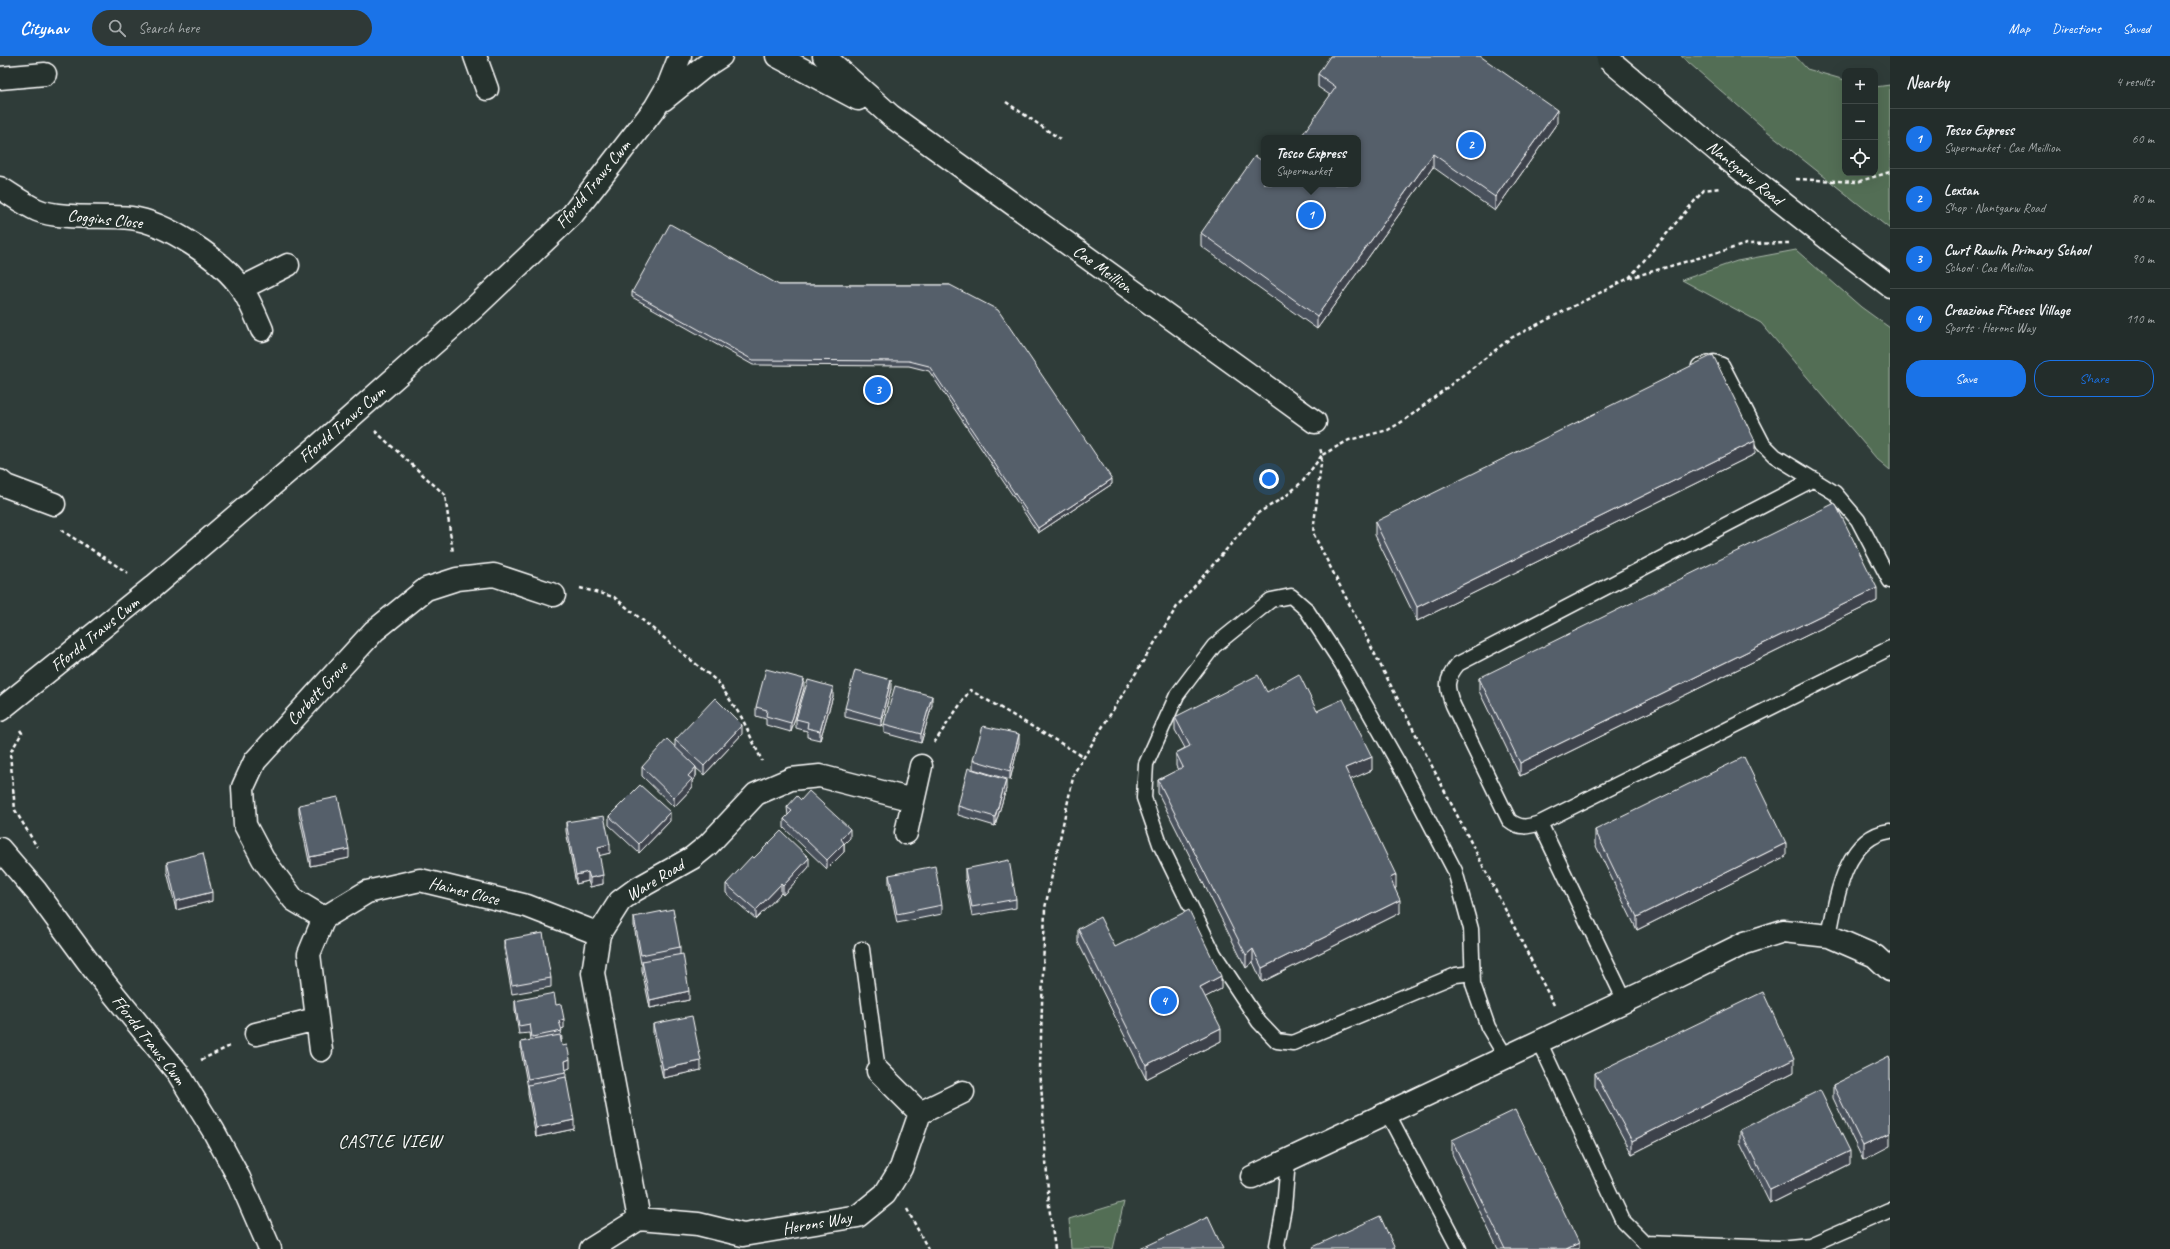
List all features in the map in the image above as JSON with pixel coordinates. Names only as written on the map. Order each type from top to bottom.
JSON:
[{"type":"street","points":[[475,56],[487,89]]},
{"type":"street","name":"Ffordd Traws Cwm","points":[[0,710],[146,593],[357,412],[474,308],[566,221],[655,108],[669,84],[680,56]]},
{"type":"street","name":"Ffordd Traws Cwm","points":[[655,108],[699,71],[721,56]]},
{"type":"street","name":"Cae Meillion","points":[[777,56],[890,116]]},
{"type":"street","name":"Cae Meillion","points":[[824,56],[890,116],[1315,422]]},
{"type":"street","name":"Nantgarw Road","points":[[1606,58],[1721,154],[1890,286]]},
{"type":"street","points":[[0,78],[45,74]]},
{"type":"street","name":"Coggins Close","points":[[0,188],[38,210],[62,214],[132,218],[160,226],[193,245],[220,266],[242,288],[262,330]]},
{"type":"street","points":[[242,288],[288,265]]},
{"type":"street","points":[[2,488],[54,504]]},
{"type":"street","name":"Corbett Grove","points":[[324,918],[294,900],[263,859],[245,825],[243,787],[255,761],[374,631],[426,589],[457,579],[494,575],[554,595]]},
{"type":"street","points":[[906,833],[921,766]]},
{"type":"street","name":"Ware Road","points":[[639,1219],[593,973],[599,934],[620,901],[635,890],[692,858],[708,845],[756,794],[791,779],[820,776],[913,800]]},
{"type":"street","name":"Ffordd Traws Cwm","points":[[0,849],[36,890],[95,971],[178,1073],[213,1130],[238,1178],[270,1249]]},
{"type":"street","name":"Haines Close","points":[[324,918],[367,892],[420,880],[527,906],[599,934]]},
{"type":"street","points":[[321,1050],[309,954],[324,918]]},
{"type":"street","points":[[1252,1177],[1388,1114],[1745,943],[1783,931],[1829,936],[1875,956],[1890,970]]},
{"type":"street","points":[[256,1034],[316,1019]]},
{"type":"street","points":[[878,1071],[920,1113],[963,1092]]},
{"type":"street","name":"Herons Way","points":[[639,1219],[698,1224],[743,1235],[858,1216],[885,1194],[889,1188],[901,1168],[920,1113]]},
{"type":"street","points":[[591,1249],[639,1219]]},
{"type":"lane","points":[[1690,370],[1704,363],[1714,362],[1722,365],[1763,444],[1775,456],[1835,492],[1858,520],[1890,581]]},
{"type":"lane","points":[[1814,479],[1458,664],[1448,676],[1448,692],[1453,705],[1509,820],[1516,826],[1528,827],[1540,823],[1890,648]]},
{"type":"lane","points":[[1473,972],[1456,975],[1293,1043],[1277,1041],[1259,1022],[1214,954],[1160,844],[1144,798],[1146,764],[1177,695],[1214,646],[1271,600],[1291,596],[1306,609],[1342,664],[1404,775],[1455,872],[1471,929],[1473,972],[1473,984],[1488,1027],[1506,1057]]},
{"type":"lane","points":[[1540,823],[1625,1001]]},
{"type":"lane","points":[[1829,936],[1839,885],[1857,849],[1881,832],[1890,831]]},
{"type":"lane","points":[[862,949],[878,1071]]},
{"type":"lane","points":[[1539,1041],[1623,1221],[1645,1243],[1779,1248],[1810,1245],[1890,1210]]},
{"type":"lane","points":[[1388,1114],[1459,1249]]},
{"type":"lane","points":[[1278,1249],[1277,1245],[1284,1208],[1288,1161]]},
{"type":"path","points":[[1006,102],[1060,139]]},
{"type":"path","points":[[1790,179],[1857,182],[1890,172]]},
{"type":"path","points":[[1629,278],[1704,190],[1727,187]]},
{"type":"path","points":[[1055,1249],[1049,1206],[1040,1068],[1045,908],[1074,773],[1178,605],[1258,513],[1286,496],[1303,481],[1322,455],[1349,440],[1388,430],[1405,420],[1511,338],[1629,278],[1747,244],[1832,242]]},
{"type":"path","points":[[1315,422],[1322,455],[1313,533],[1566,1028]]},
{"type":"path","points":[[373,428],[445,495],[457,579]]},
{"type":"path","points":[[54,504],[54,526],[126,570],[146,593]]},
{"type":"path","points":[[554,595],[577,587],[614,597],[718,682],[742,718],[773,786]]},
{"type":"path","points":[[921,766],[924,759],[970,690],[1084,757]]},
{"type":"path","points":[[203,1058],[235,1044]]},
{"type":"path","points":[[889,1188],[905,1206],[928,1249]]},
{"type":"green space","points":[[1681,56],[1795,56],[1807,69],[1842,79],[1842,176],[1878,176],[1878,87],[1890,85],[1890,229],[1767,131]]},
{"type":"green space","points":[[1796,250],[1861,307],[1890,328],[1890,470],[1877,459],[1761,323],[1682,280],[1737,261]]},
{"type":"green space","points":[[1124,1202],[1113,1249],[1071,1249],[1069,1219]]},
{"type":"building","points":[[1330,56],[1480,56],[1557,110],[1495,197],[1433,154],[1317,316],[1201,233],[1255,156],[1261,160],[1261,187],[1361,187],[1361,135],[1302,135],[1336,87],[1318,74]]},
{"type":"building","points":[[670,224],[779,285],[950,285],[998,310],[1112,479],[1038,528],[929,366],[909,361],[753,360],[632,292]]},
{"type":"building","points":[[1713,355],[1755,441],[1417,607],[1375,522]]},
{"type":"building","points":[[1835,503],[1877,588],[1520,763],[1479,678]]},
{"type":"building","points":[[766,669],[804,679],[791,723],[766,716],[767,710],[756,707]]},
{"type":"building","points":[[855,670],[891,680],[881,718],[845,708]]},
{"type":"building","points":[[1299,674],[1317,711],[1343,699],[1372,757],[1345,768],[1396,875],[1390,878],[1400,900],[1262,968],[1253,949],[1246,955],[1158,780],[1183,767],[1176,753],[1190,746],[1175,717],[1258,675],[1267,692]]},
{"type":"building","points":[[808,680],[833,687],[820,731],[807,728],[808,722],[796,719]]},
{"type":"building","points":[[895,686],[932,696],[921,734],[884,724]]},
{"type":"building","points":[[715,698],[742,725],[704,766],[675,740]]},
{"type":"building","points":[[983,726],[1019,734],[1010,771],[973,760]]},
{"type":"building","points":[[667,739],[696,767],[688,776],[692,779],[674,798],[642,767]]},
{"type":"building","points":[[1744,757],[1786,843],[1637,917],[1595,830]]},
{"type":"building","points":[[968,768],[1006,780],[995,817],[958,806]]},
{"type":"building","points":[[640,785],[670,812],[639,844],[609,816]]},
{"type":"building","points":[[809,791],[850,829],[841,839],[844,843],[827,860],[784,819],[792,811],[787,807],[797,796],[801,800]]},
{"type":"building","points":[[338,797],[349,849],[310,857],[299,805]]},
{"type":"building","points":[[604,816],[610,844],[598,847],[603,875],[590,878],[588,872],[576,875],[566,822]]},
{"type":"building","points":[[781,831],[809,858],[783,886],[781,884],[756,910],[726,884],[752,856],[754,858]]},
{"type":"building","points":[[203,853],[212,892],[176,901],[167,862]]},
{"type":"building","points":[[1009,860],[1016,899],[972,907],[965,869]]},
{"type":"building","points":[[935,866],[942,905],[897,914],[889,875]]},
{"type":"building","points":[[673,909],[680,947],[641,955],[634,917]]},
{"type":"building","points":[[1189,910],[1221,976],[1200,987],[1221,1028],[1146,1065],[1078,929],[1100,917],[1115,947]]},
{"type":"building","points":[[543,933],[551,978],[512,985],[504,940]]},
{"type":"building","points":[[683,954],[689,991],[650,1000],[642,961]]},
{"type":"building","points":[[1763,992],[1794,1059],[1632,1141],[1595,1073]]},
{"type":"building","points":[[554,993],[556,1005],[561,1004],[564,1019],[559,1021],[562,1031],[532,1037],[530,1024],[519,1026],[515,1001]]},
{"type":"building","points":[[692,1016],[701,1061],[663,1069],[653,1024]]},
{"type":"building","points":[[560,1035],[562,1046],[567,1045],[570,1059],[565,1061],[566,1072],[528,1079],[521,1042]]},
{"type":"building","points":[[1889,1057],[1890,1133],[1863,1146],[1833,1085]]},
{"type":"building","points":[[566,1077],[574,1120],[536,1128],[528,1085]]},
{"type":"building","points":[[1820,1090],[1850,1151],[1770,1190],[1740,1130]]},
{"type":"building","points":[[1515,1110],[1579,1243],[1566,1249],[1505,1249],[1452,1140]]},
{"type":"building","points":[[1380,1216],[1395,1249],[1314,1249],[1313,1247]]},
{"type":"building","points":[[1208,1217],[1223,1249],[1140,1249]]},
{"type":"place","name":"Lextan","points":[[1471,145]]},
{"type":"place","name":"Tesco Express","points":[[1311,215]]},
{"type":"place","name":"Cwrt Rawlin Primary School","points":[[878,390]]},
{"type":"place","name":"Creazione Fitness Village","points":[[1164,1001]]},
{"type":"district","name":"CASTLE VIEW","points":[[390,1141]]}]
